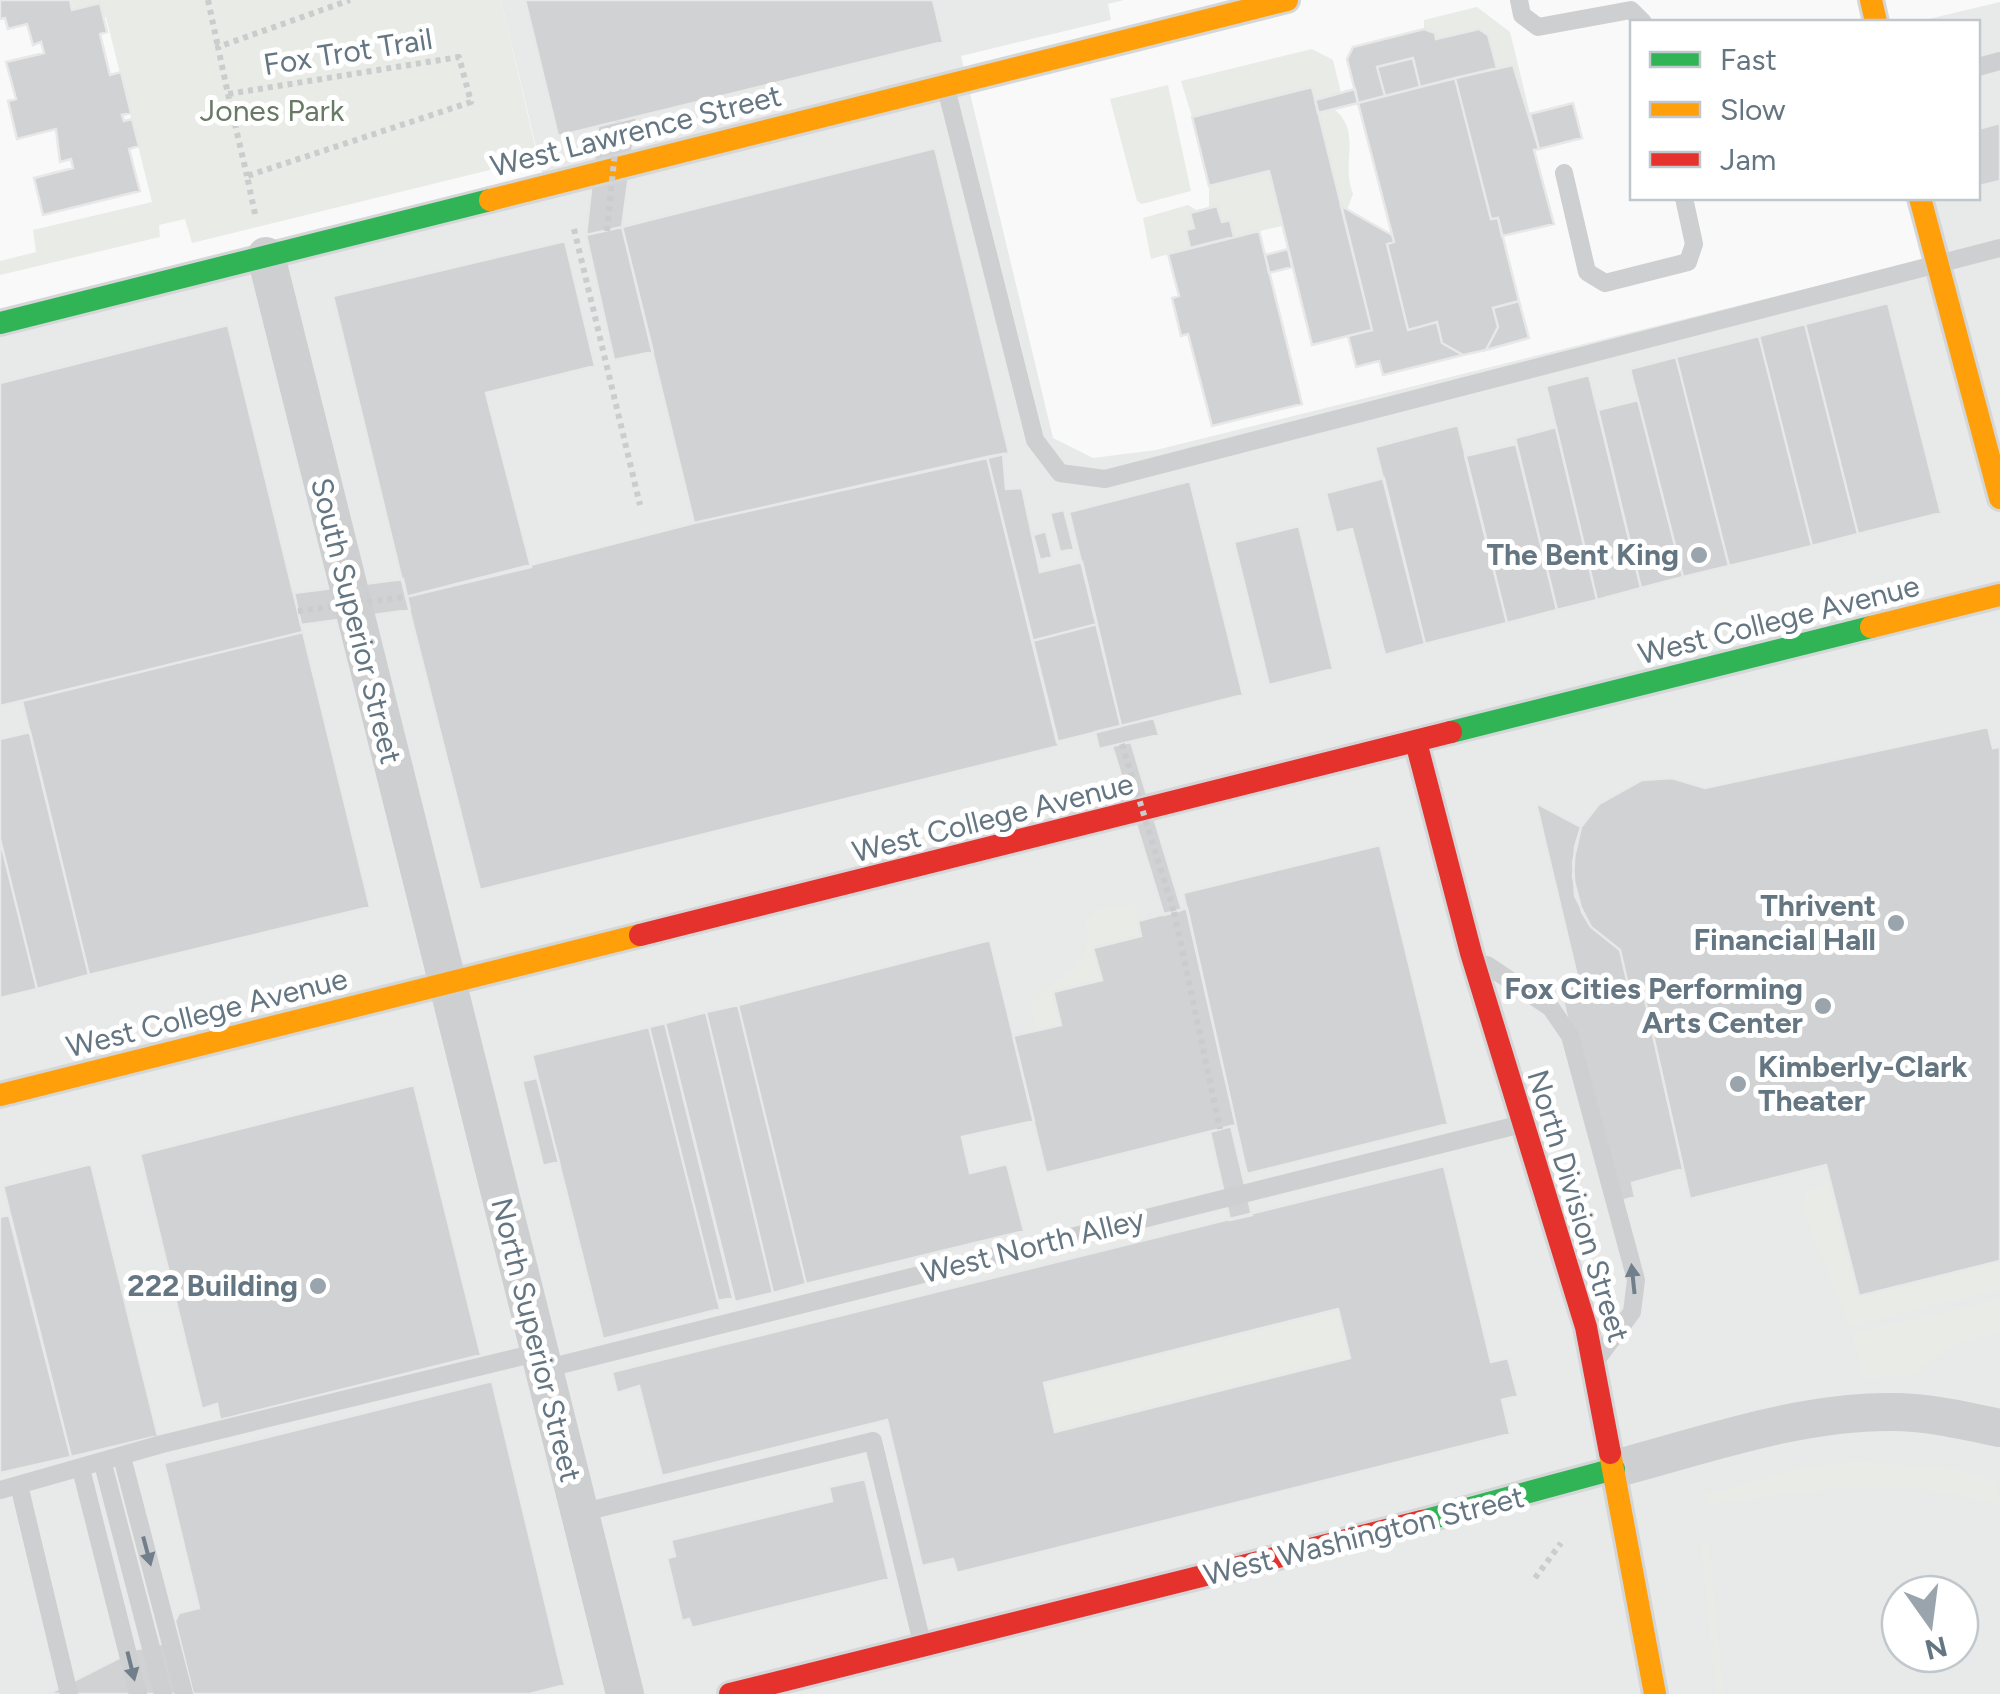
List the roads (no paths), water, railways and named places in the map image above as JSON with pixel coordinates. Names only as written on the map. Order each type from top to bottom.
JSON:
[{"type":"street","name":"West Lawrence Street","points":[[0,323],[944,83],[1156,16],[1287,0]]},
{"type":"street","points":[[1920,200],[2000,498]]},
{"type":"street","name":"South Superior Street","points":[[266,256],[446,986]]},
{"type":"street","name":"West College Avenue","points":[[0,1095],[2000,595]]},
{"type":"street","name":"North Division Street","points":[[1416,742],[1470,953],[1594,1363],[1655,1694]]},
{"type":"street","name":"North Superior Street","points":[[446,986],[625,1694]]},
{"type":"street","name":"West Washington Street","points":[[730,1694],[1548,1490],[1781,1425],[1850,1413],[1897,1412],[2000,1428]]},
{"type":"lane","points":[[1518,0],[1522,15],[1538,26],[1630,10],[1642,20]]},
{"type":"lane","points":[[944,83],[1035,440],[1060,473],[1081,478],[1105,478],[2000,248]]},
{"type":"lane","points":[[1564,173],[1587,272],[1605,283],[1688,262],[1694,244],[1684,200]]},
{"type":"lane","points":[[1470,953],[1551,1008],[1570,1036],[1636,1280],[1632,1312],[1594,1363]]},
{"type":"lane","name":"West North Alley","points":[[9,1487],[1522,1124]]},
{"type":"lane","points":[[580,1513],[873,1441],[922,1644]]},
{"type":"lane","points":[[122,1457],[184,1694]]},
{"type":"lane","points":[[103,1464],[162,1694]]},
{"type":"lane","points":[[81,1470],[138,1694]]},
{"type":"lane","points":[[9,1487],[69,1694]]},
{"type":"place","name":"The Bent King","points":[[1699,555]]},
{"type":"place","name":"Thrivent Financial Hall","points":[[1896,923]]},
{"type":"place","name":"Fox Cities Performing Arts Center","points":[[1823,1006]]},
{"type":"place","name":"Kimberly-Clark Theater","points":[[1738,1084]]},
{"type":"place","name":"222 Building","points":[[318,1286]]},
{"type":"park label","name":"Jones Park","points":[[272,111]]}]
